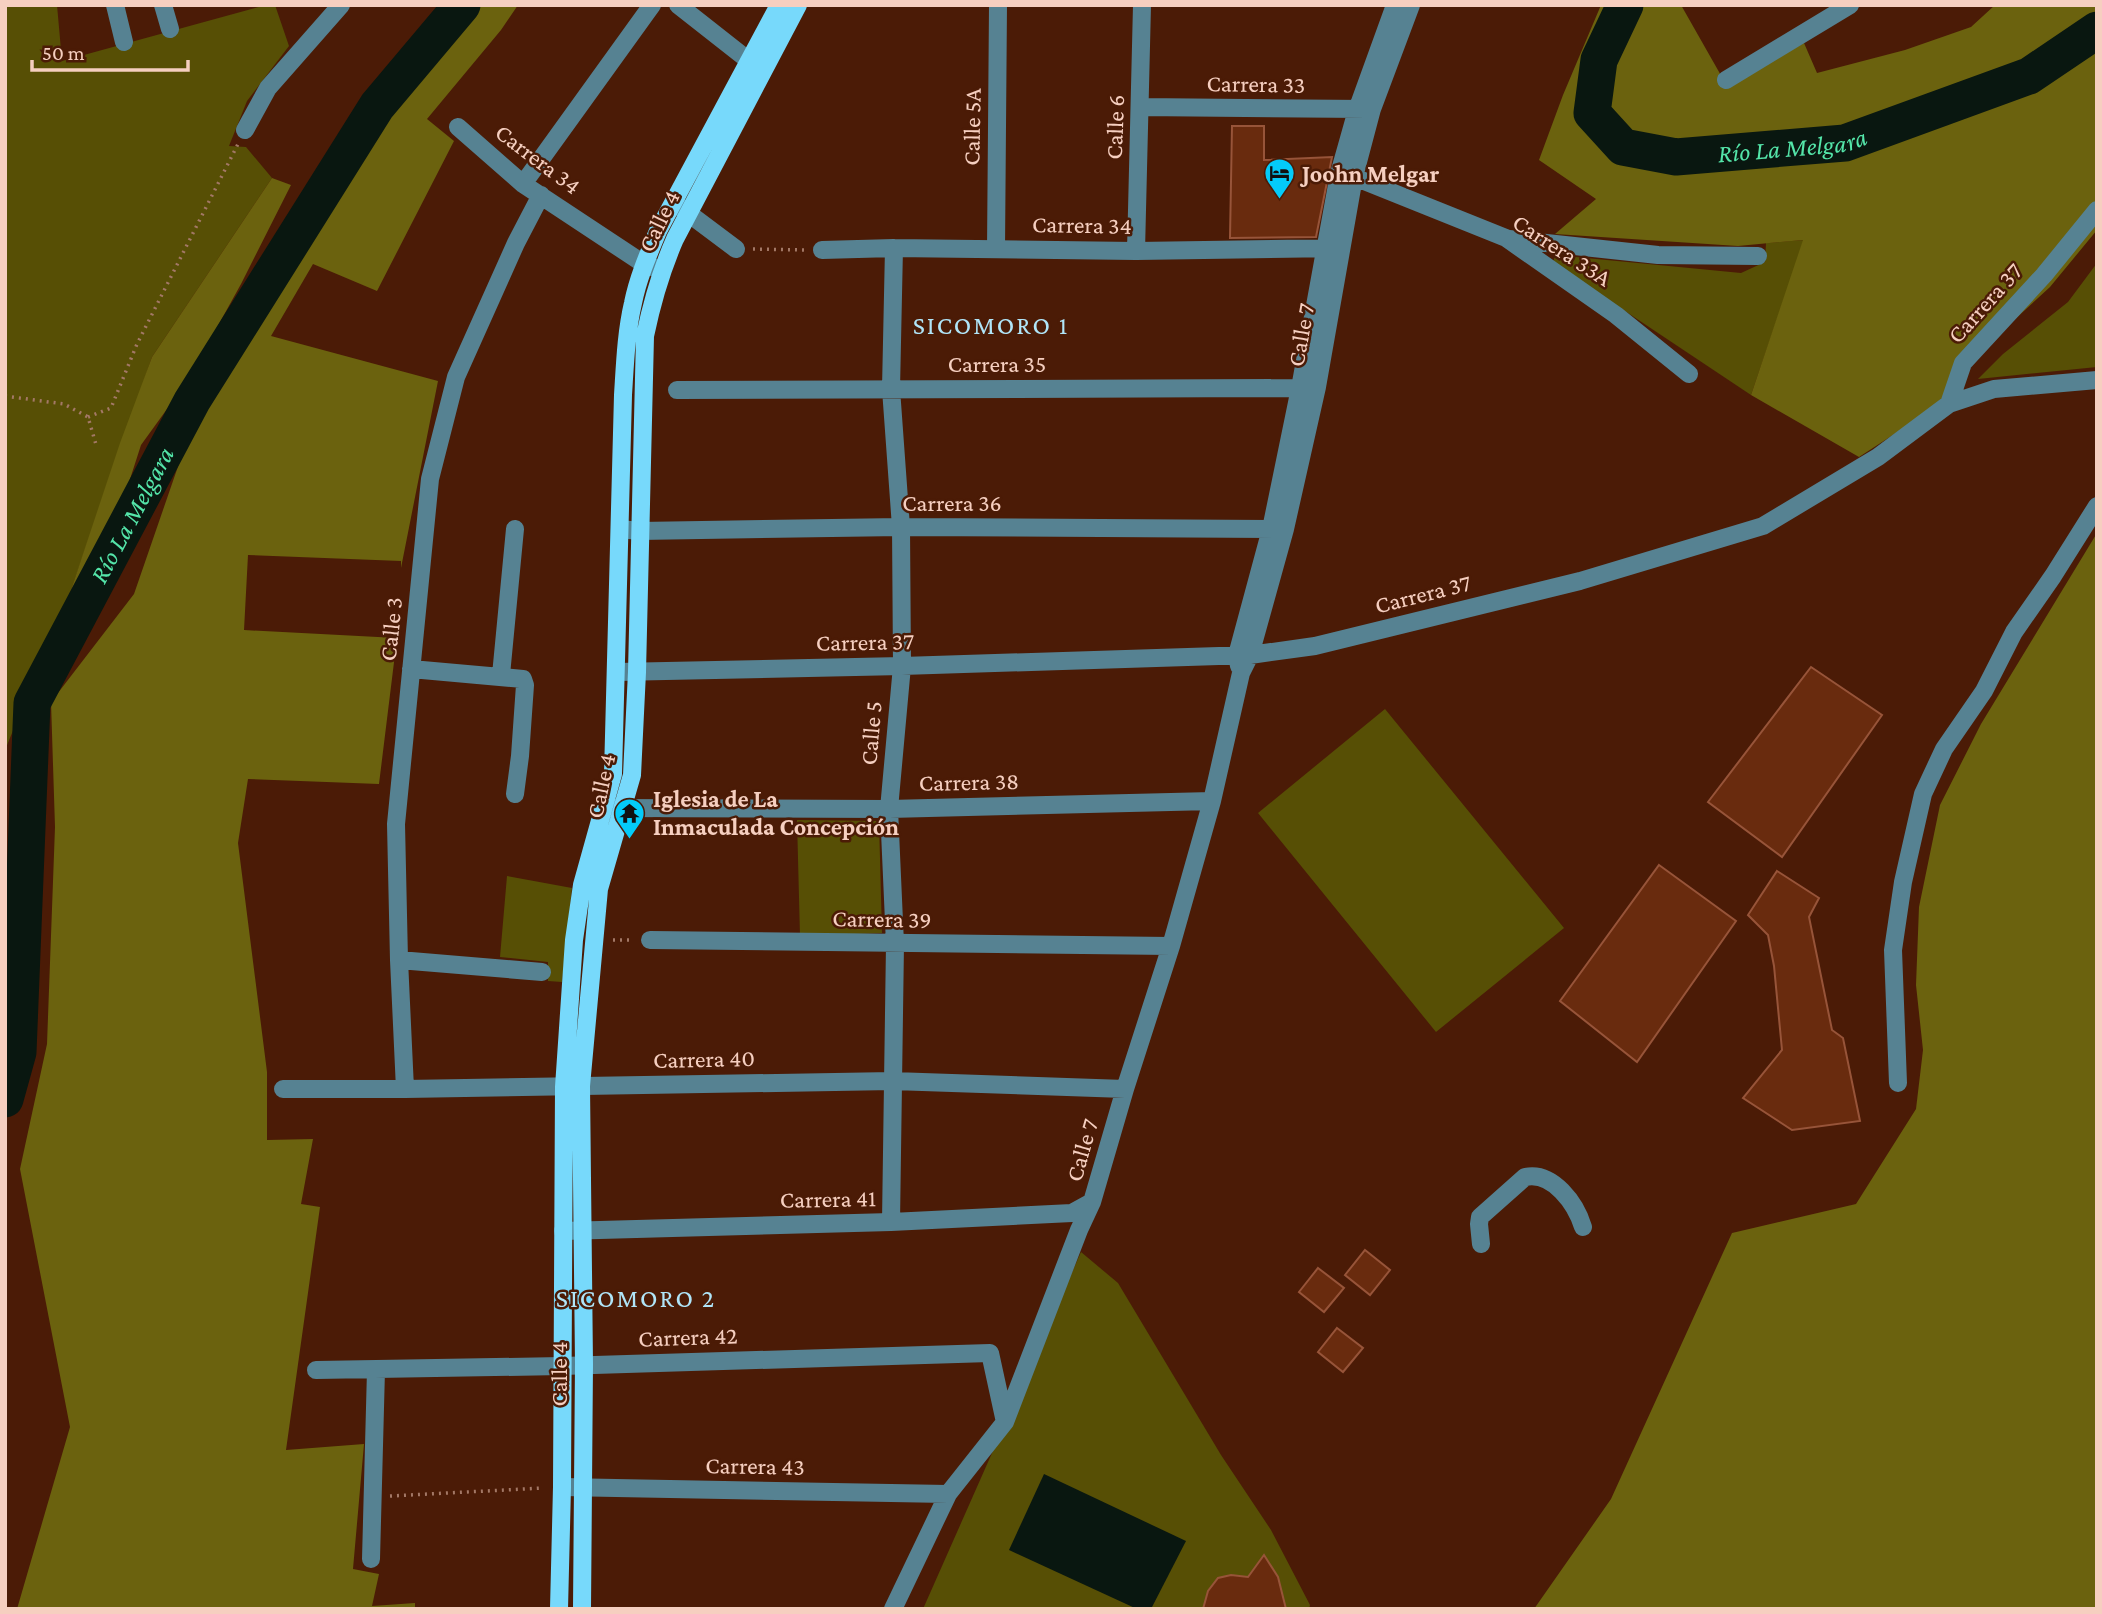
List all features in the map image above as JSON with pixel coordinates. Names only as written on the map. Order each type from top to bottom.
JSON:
[{"type":"main road","name":"Calle 4","points":[[559,1609],[563,1231],[573,1086],[574,940],[580,899],[613,774],[627,334],[644,264],[673,202],[779,5]]},
{"type":"main road","name":"Calle 4","points":[[582,1609],[582,1230],[573,1086],[599,889],[632,775],[645,336],[662,271],[689,213],[798,5]]},
{"type":"street","points":[[115,5],[124,42]]},
{"type":"street","points":[[163,5],[170,29]]},
{"type":"street","points":[[245,130],[268,88],[341,5]]},
{"type":"street","points":[[523,184],[652,5]]},
{"type":"street","points":[[678,5],[748,60]]},
{"type":"street","name":"Calle 5A","points":[[996,249],[998,5]]},
{"type":"street","name":"Calle 6","points":[[1136,251],[1142,5]]},
{"type":"street","name":"Calle 7","points":[[1333,248],[1354,177],[1365,109],[1395,5]]},
{"type":"street","name":"Calle 7","points":[[893,1609],[948,1494],[1005,1422],[1092,1202],[1171,946],[1212,801],[1243,661],[1278,529],[1308,388],[1333,248],[1339,174],[1411,5]]},
{"type":"street","points":[[1726,80],[1850,5]]},
{"type":"street","name":"Carrera 33","points":[[1140,107],[1365,109]]},
{"type":"street","name":"Carrera 34","points":[[458,127],[523,184],[644,264],[662,271]]},
{"type":"street","name":"Carrera 33A","points":[[1354,177],[1506,238],[1616,315],[1689,374]]},
{"type":"street","name":"Calle 3","points":[[405,1089],[396,824],[430,478],[456,376],[516,243],[541,195]]},
{"type":"street","points":[[673,202],[736,249]]},
{"type":"street","name":"Carrera 37","points":[[617,672],[1243,661],[1580,581],[1763,526],[1878,457],[1949,404],[1963,363],[2044,275],[2097,210]]},
{"type":"street","points":[[1506,238],[1658,255],[1758,256]]},
{"type":"street","name":"Carrera 34","points":[[822,250],[894,248],[1136,251],[1333,248]]},
{"type":"street","name":"Calle 5","points":[[891,1222],[895,944],[889,809],[902,666],[901,527],[891,389],[894,248]]},
{"type":"street","points":[[1949,404],[1994,389],[2097,380]]},
{"type":"street","name":"Carrera 35","points":[[677,390],[1308,388]]},
{"type":"street","points":[[1898,1083],[1893,950],[1903,882],[1923,794],[1944,749],[1984,691],[2014,632],[2097,506]]},
{"type":"street","points":[[501,675],[515,528]]},
{"type":"street","name":"Carrera 36","points":[[620,529],[1278,529]]},
{"type":"street","points":[[411,669],[523,679],[525,685],[515,794]]},
{"type":"street","name":"Carrera 38","points":[[602,808],[889,809],[1212,801]]},
{"type":"street","name":"Carrera 39","points":[[650,940],[1171,946]]},
{"type":"street","points":[[399,960],[542,972]]},
{"type":"street","name":"Carrera 40","points":[[283,1089],[893,1081],[1125,1089]]},
{"type":"street","points":[[1481,1244],[1480,1217],[1525,1177],[1534,1175],[1567,1196],[1583,1227]]},
{"type":"street","name":"Carrera 41","points":[[563,1231],[891,1222],[1072,1213],[1092,1202]]},
{"type":"street","name":"Carrera 42","points":[[316,1370],[562,1366],[990,1353],[1005,1422]]},
{"type":"street","points":[[371,1559],[376,1370]]},
{"type":"street","name":"Carrera 43","points":[[562,1487],[948,1494]]},
{"type":"path","points":[[88,417],[111,408],[137,344],[245,130]]},
{"type":"path","points":[[736,249],[822,250]]},
{"type":"path","points":[[5,396],[64,404],[88,417],[97,448]]},
{"type":"path","points":[[593,939],[650,940]]},
{"type":"path","points":[[374,1497],[562,1487]]},
{"type":"shaded area","points":[[5,5],[57,5],[62,61],[266,5],[275,5],[289,46],[247,101],[229,146],[246,147],[272,178],[152,357],[70,593],[5,750]]},
{"type":"shaded area","points":[[472,5],[518,5],[501,30],[427,119],[454,141],[377,291],[313,264],[271,336],[438,381],[401,568],[401,561],[248,555],[244,630],[397,638],[379,784],[248,779],[238,843],[267,1072],[267,1140],[313,1139],[301,1204],[320,1207],[286,1450],[364,1444],[353,1569],[379,1574],[372,1606],[415,1603],[415,1609],[17,1609],[70,1427],[20,1169],[47,1044],[55,827],[51,702],[134,594],[193,423],[378,116]]},
{"type":"shaded area","points":[[1601,5],[1681,5],[1727,86],[1804,43],[1817,73],[1905,50],[1971,27],[1995,5],[2097,5],[2097,230],[2050,287],[1987,345],[1942,403],[1859,457],[1751,395],[1803,240],[1738,246],[1555,234],[1596,199],[1539,160]]},
{"type":"shaded area","points":[[272,178],[291,185],[188,380],[141,445],[122,504],[70,593],[152,357]]},
{"type":"shaded area","points":[[1804,240],[1751,395],[1553,263],[1555,255],[1741,273],[1765,262],[1766,243]]},
{"type":"shaded area","points":[[2097,263],[2097,367],[1978,379],[2003,354],[2068,302]]},
{"type":"shaded area","points":[[2097,533],[2097,1609],[1534,1609],[1611,1499],[1732,1233],[1856,1204],[1916,1109],[1923,1050],[1916,985],[1919,907],[1940,805],[1981,724]]},
{"type":"shaded area","points":[[1385,709],[1564,928],[1436,1032],[1258,813]]},
{"type":"shaded area","points":[[797,820],[879,821],[882,933],[800,936]]},
{"type":"shaded area","points":[[507,876],[572,888],[562,982],[548,981],[548,962],[500,957]]},
{"type":"shaded area","points":[[1081,1252],[1118,1283],[1221,1455],[1271,1530],[1310,1605],[1309,1609],[923,1609]]},
{"type":"shaded area","points":[[1044,1474],[1186,1541],[1151,1609],[1137,1609],[1009,1550]]},
{"type":"building","name":"Joohn Melgar","points":[[1232,126],[1264,126],[1264,160],[1332,157],[1316,237],[1230,238]]},
{"type":"building","points":[[1811,667],[1882,715],[1782,857],[1708,802]]},
{"type":"building","points":[[1659,865],[1736,921],[1637,1062],[1560,1001]]},
{"type":"building","points":[[1777,871],[1819,898],[1809,917],[1832,1030],[1843,1038],[1860,1121],[1792,1130],[1743,1098],[1782,1050],[1774,966],[1768,935],[1748,915]]},
{"type":"building","points":[[1365,1250],[1390,1270],[1370,1295],[1345,1275]]},
{"type":"building","points":[[1318,1268],[1344,1288],[1324,1312],[1299,1292]]},
{"type":"building","points":[[1337,1328],[1363,1348],[1343,1372],[1318,1352]]},
{"type":"building","points":[[1264,1555],[1278,1577],[1286,1609],[1203,1609],[1208,1591],[1218,1578],[1231,1575],[1248,1577]]},
{"type":"waterway","name":"Río La Melgara","points":[[5,1099],[18,1052],[32,703],[192,401],[377,106],[462,5]]},
{"type":"waterway","name":"Río La Melgara","points":[[1625,5],[1599,60],[1592,113],[1623,147],[1676,157],[1845,143],[2029,76],[2097,30]]},
{"type":"place","name":"Joohn Melgar","points":[[1279,201]]},
{"type":"place","name":"Iglesia de La Inmaculada Concepción","points":[[630,840]]},
{"type":"district","name":"SICOMORO 1","points":[[991,325]]},
{"type":"district","name":"SICOMORO 2","points":[[636,1298]]}]
